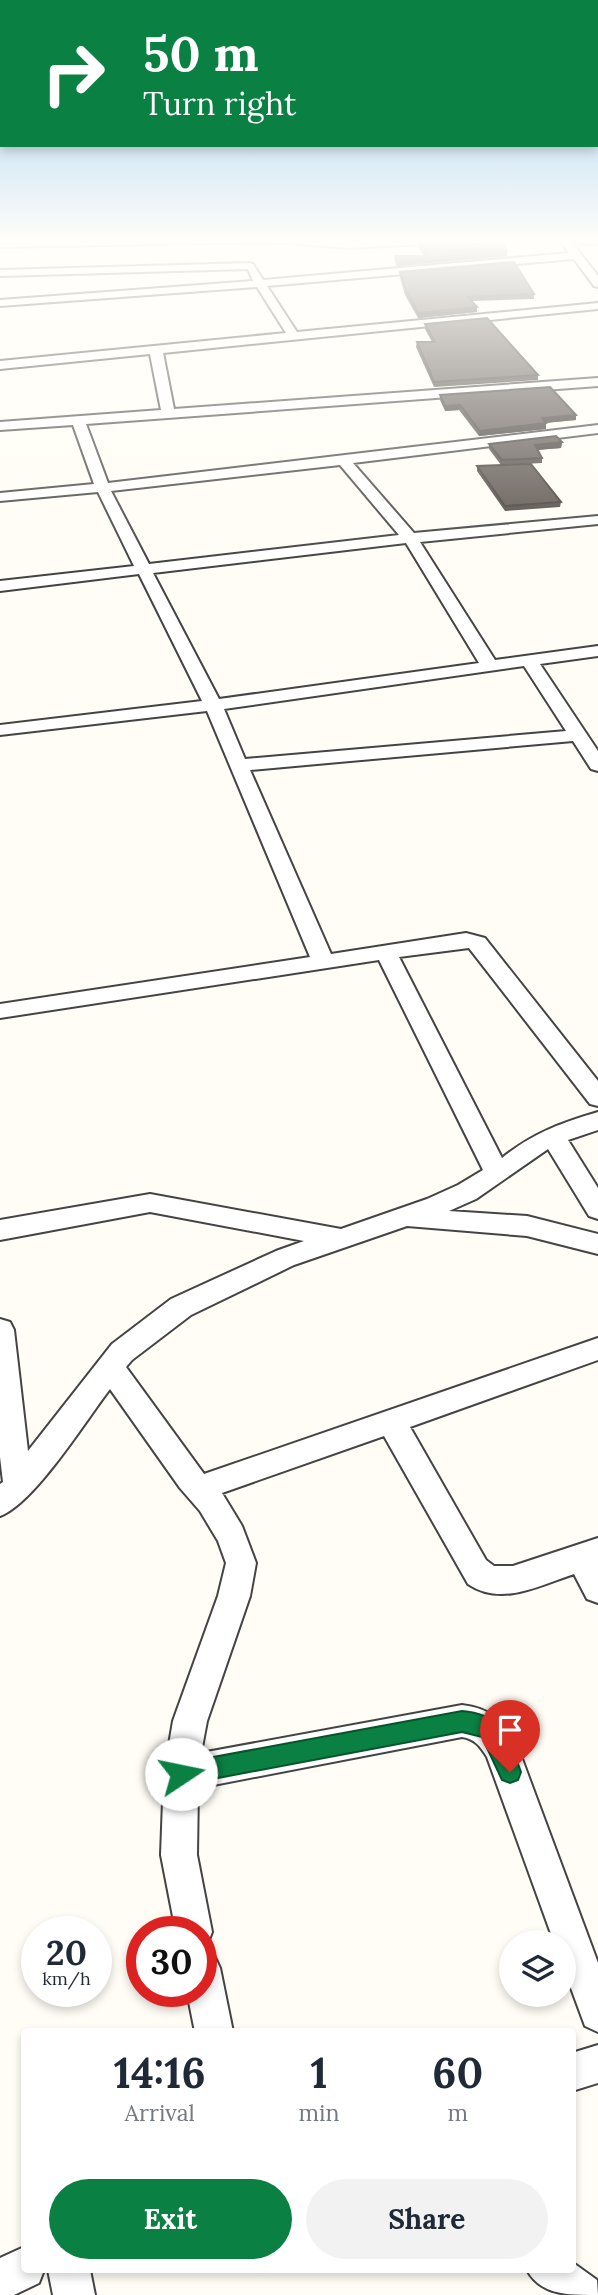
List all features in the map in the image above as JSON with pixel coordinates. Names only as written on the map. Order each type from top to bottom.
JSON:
[{"type":"street","points":[[0,365],[204,346]]},
{"type":"street","points":[[156,351],[169,413]]},
{"type":"street","points":[[0,426],[598,382]]},
{"type":"street","points":[[78,420],[103,489],[213,705],[323,961]]},
{"type":"street","points":[[0,497],[224,477],[342,459],[598,429]]},
{"type":"street","points":[[342,459],[410,538],[490,666]]},
{"type":"street","points":[[0,586],[410,538],[590,521],[598,540]]},
{"type":"street","points":[[0,730],[213,705],[598,651]]},
{"type":"street","points":[[529,661],[598,765]]},
{"type":"street","points":[[239,765],[579,736]]},
{"type":"street","points":[[0,1011],[466,940],[477,943],[598,1098]]},
{"type":"street","points":[[386,952],[498,1172]]},
{"type":"street","points":[[9,1495],[122,1352],[181,1307],[285,1258],[467,1192],[533,1146],[553,1136],[598,1121]]},
{"type":"street","points":[[553,1136],[598,1209]]},
{"type":"street","points":[[0,1230],[150,1203],[342,1239]]},
{"type":"street","points":[[403,1217],[527,1226],[598,1244]]},
{"type":"street","points":[[1,1344],[9,1495]]},
{"type":"street","points":[[198,1489],[598,1349]]},
{"type":"street","points":[[110,1367],[198,1489],[211,1502],[231,1536],[241,1563],[234,1596],[190,1721],[181,1774],[178,1855],[191,1916]]},
{"type":"street","points":[[391,1421],[475,1570],[483,1578],[499,1582],[513,1580],[590,1554],[598,1589]]},
{"type":"street","points":[[181,1774],[462,1721],[478,1723],[490,1729],[501,1748],[598,2013]]},
{"type":"street","points":[[209,2007],[213,2028]]},
{"type":"street","points":[[576,2071],[598,2064]]},
{"type":"street","points":[[0,2280],[21,2270]]},
{"type":"street","points":[[70,2273],[74,2295]]},
{"type":"street","points":[[552,2273],[582,2295]]},
{"type":"building","points":[[419,346],[512,346],[538,375],[434,382]]},
{"type":"building","points":[[550,387],[576,415],[542,418],[546,423],[480,431],[460,405],[445,406],[440,395]]},
{"type":"building","points":[[556,436],[562,442],[535,445],[542,458],[502,460],[489,444]]},
{"type":"building","points":[[531,464],[561,502],[505,506],[477,466]]},
{"type":"route","points":[[181,1774],[462,1721],[478,1723],[490,1729],[510,1772]]}]
